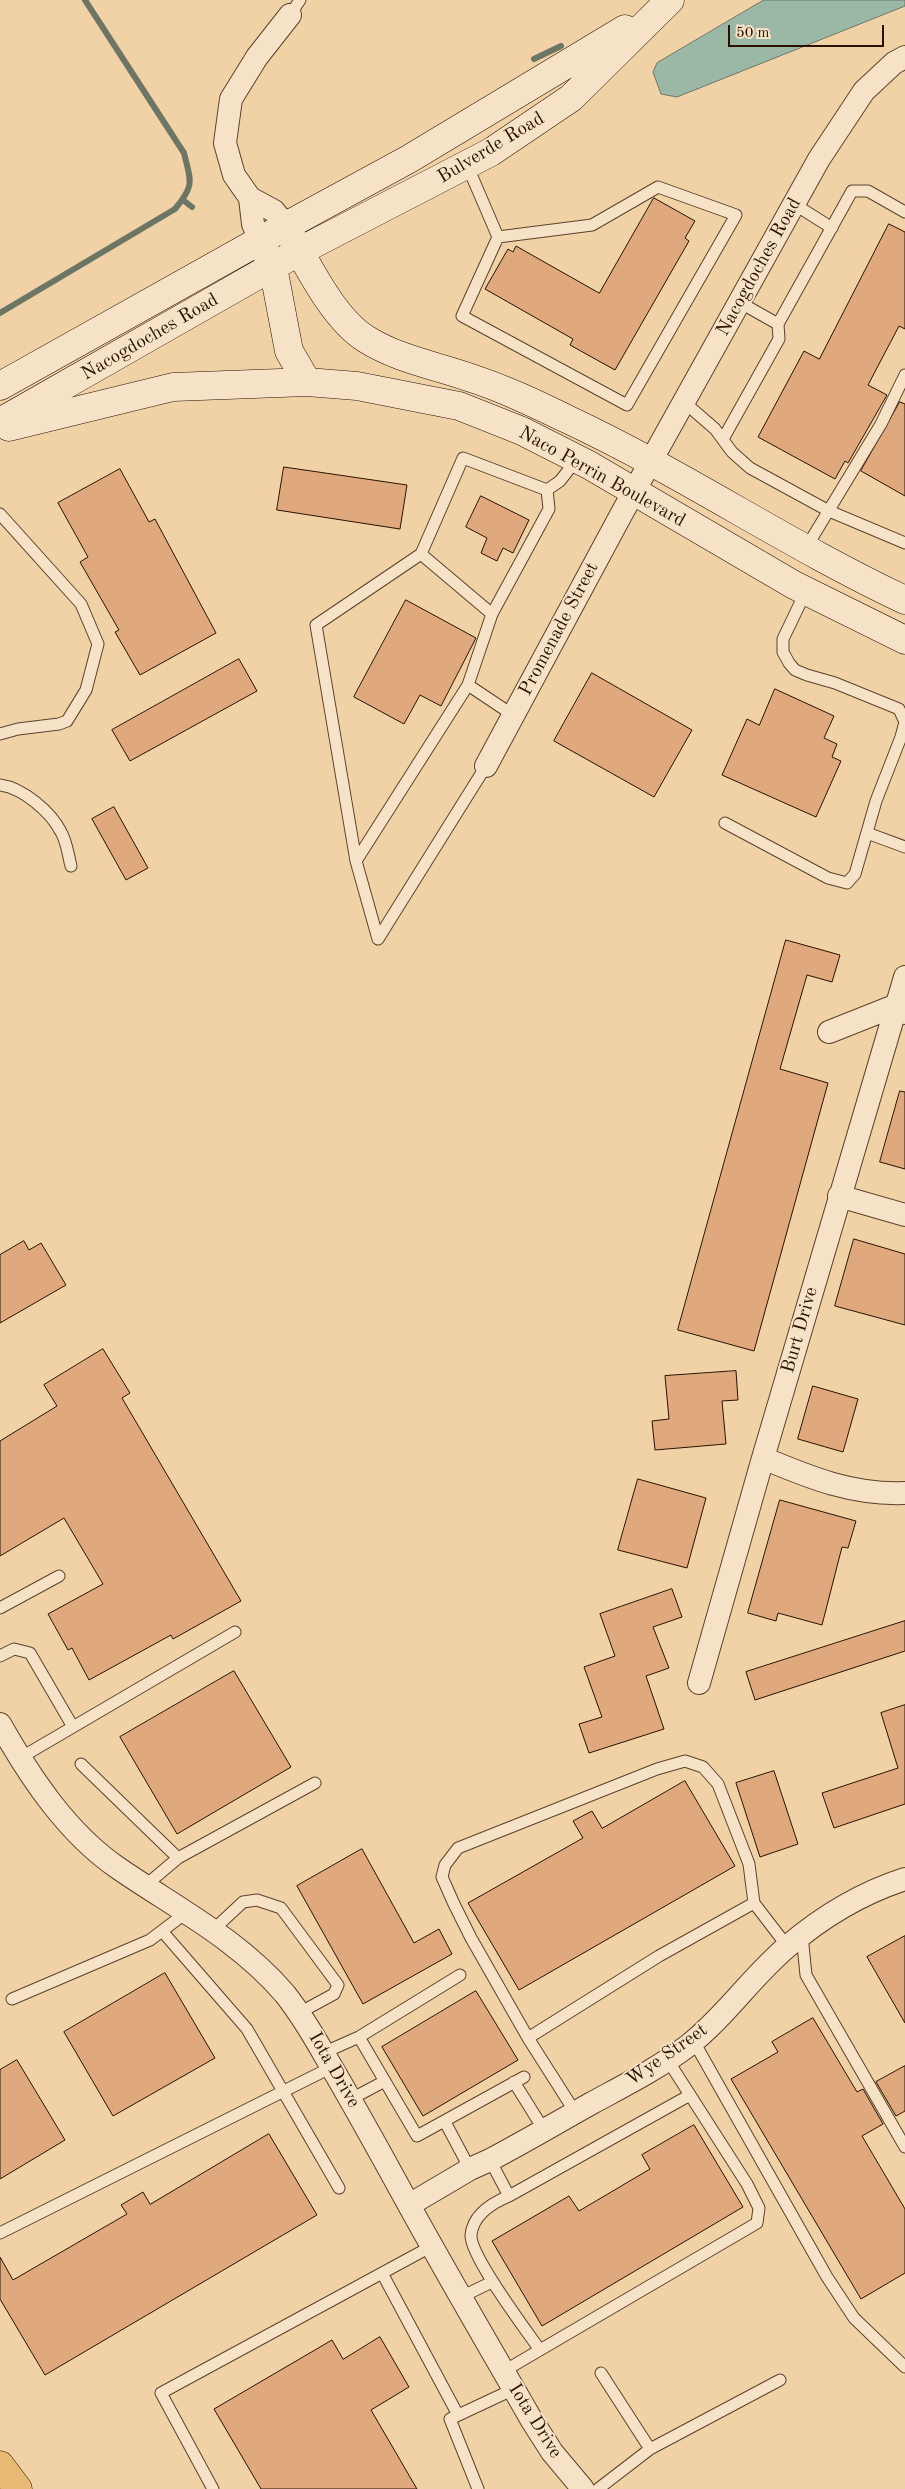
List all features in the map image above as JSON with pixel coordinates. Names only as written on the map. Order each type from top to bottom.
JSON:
[{"type":"highway","points":[[0,2465],[18,2489]]},
{"type":"main road","name":"Bulverde Road","points":[[300,252],[491,152],[571,98],[663,6]]},
{"type":"main road","name":"Bulverde Road","points":[[286,226],[410,160],[663,6]]},
{"type":"main road","name":"Nacogdoches Road","points":[[0,386],[286,226]]},
{"type":"main road","name":"Naco Perrin Boulevard","points":[[286,226],[336,310],[365,338],[404,359],[468,376],[515,395],[651,462],[805,550],[905,600]]},
{"type":"main road","points":[[260,240],[273,267],[289,351],[307,382]]},
{"type":"main road","name":"Nacogdoches Road","points":[[0,422],[300,252]]},
{"type":"main road","name":"Naco Perrin Boulevard","points":[[0,430],[173,387],[307,382],[357,386],[459,406],[522,431],[577,459],[806,591],[905,640]]},
{"type":"street","points":[[286,226],[274,211],[250,198],[234,175],[225,143],[231,99],[257,57],[295,7]]},
{"type":"street","name":"Nacogdoches Road","points":[[633,492],[819,159],[864,91],[894,63],[905,57]]},
{"type":"street","points":[[250,198],[253,224],[260,240]]},
{"type":"street","name":"Promenade Street","points":[[486,766],[633,492]]},
{"type":"street","name":"Burt Drive","points":[[699,1683],[839,1196],[901,1009],[905,977]]},
{"type":"street","points":[[829,1032],[901,1009]]},
{"type":"street","points":[[839,1196],[905,1215]]},
{"type":"street","points":[[763,1458],[821,1482],[880,1494],[905,1493]]},
{"type":"street","name":"Iota Drive","points":[[0,1724],[32,1778],[84,1839],[117,1867],[240,1949],[266,1974],[299,2014],[351,2099],[461,2297],[552,2452],[583,2489]]},
{"type":"street","name":"Wye Street","points":[[409,2205],[641,2076],[667,2059],[718,2019],[794,1941],[848,1904],[883,1886],[905,1879]]},
{"type":"lane","points":[[467,165],[498,237],[462,316],[627,406],[736,215],[658,187],[592,225],[498,237]]},
{"type":"lane","points":[[723,439],[779,339],[778,324],[852,191],[868,191],[905,212]]},
{"type":"lane","points":[[794,204],[832,228]]},
{"type":"lane","points":[[740,302],[778,324]]},
{"type":"lane","points":[[805,550],[882,424],[905,375]]},
{"type":"lane","points":[[684,402],[715,429],[732,452],[750,468],[829,511],[905,543]]},
{"type":"lane","points":[[486,766],[378,938],[356,861],[316,625],[421,554],[463,458],[547,490]]},
{"type":"lane","points":[[547,490],[560,481],[577,459]]},
{"type":"lane","points":[[356,861],[468,685],[492,614],[550,509],[547,490]]},
{"type":"lane","points":[[0,514],[81,604],[98,644],[86,690],[67,721],[0,734]]},
{"type":"lane","points":[[421,554],[492,614]]},
{"type":"lane","points":[[725,823],[828,878],[847,883],[855,874],[905,722],[899,709],[835,683],[795,670],[789,663],[783,652],[783,639],[806,591]]},
{"type":"lane","points":[[468,685],[512,715]]},
{"type":"lane","points":[[0,785],[11,788],[27,797],[55,822],[65,841],[71,866]]},
{"type":"lane","points":[[867,833],[905,846]]},
{"type":"lane","points":[[0,1608],[59,1576]]},
{"type":"lane","points":[[20,1758],[235,1632]]},
{"type":"lane","points":[[0,1656],[14,1649],[30,1653],[73,1727]]},
{"type":"lane","points":[[575,2112],[528,2038],[471,1938],[442,1877],[445,1865],[458,1848],[657,1769],[686,1761],[703,1767],[718,1784],[749,1864],[754,1903],[794,1941],[806,1975],[905,2147]]},
{"type":"lane","points":[[82,1764],[178,1858]]},
{"type":"lane","points":[[146,1886],[178,1858],[315,1783]]},
{"type":"lane","points":[[213,1930],[243,1902],[257,1900],[281,1908],[338,1985],[334,1994],[299,2014]]},
{"type":"lane","points":[[528,2038],[659,1956],[754,1903]]},
{"type":"lane","points":[[12,1999],[150,1940],[187,1912]]},
{"type":"lane","points":[[162,1931],[247,2029],[339,2188]]},
{"type":"lane","points":[[0,2233],[284,2092],[359,2037],[460,1975]]},
{"type":"lane","points":[[359,2037],[417,2136],[519,2080],[544,2130]]},
{"type":"lane","points":[[693,2040],[827,2277],[854,2318],[905,2367]]},
{"type":"lane","points":[[478,2489],[450,2418],[489,2400],[540,2350],[757,2223],[760,2208],[747,2184],[667,2059]]},
{"type":"lane","points":[[351,2099],[385,2081]]},
{"type":"lane","points":[[540,2350],[492,2282],[471,2237],[473,2226],[490,2204],[509,2196],[690,2095]]},
{"type":"lane","points":[[445,2122],[480,2165],[509,2196]]},
{"type":"lane","points":[[213,2489],[161,2394],[432,2246]]},
{"type":"lane","points":[[382,2273],[458,2415]]},
{"type":"lane","points":[[461,2297],[492,2282]]},
{"type":"lane","points":[[601,2373],[650,2449]]},
{"type":"lane","points":[[598,2489],[650,2449],[780,2380]]},
{"type":"shaded area","points":[[764,0],[905,0],[905,6],[677,97],[661,94],[653,72],[657,63]]},
{"type":"building","points":[[654,198],[695,221],[685,238],[689,241],[615,370],[570,345],[573,339],[485,289],[508,249],[513,252],[516,246],[599,293]]},
{"type":"building","points":[[889,224],[905,232],[905,329],[899,326],[868,385],[887,395],[848,463],[845,461],[835,479],[758,437],[804,351],[819,359]]},
{"type":"building","points":[[900,402],[905,404],[905,496],[861,471]]},
{"type":"building","points":[[284,467],[407,485],[400,529],[277,510]]},
{"type":"building","points":[[120,469],[149,522],[155,519],[216,633],[140,675],[115,632],[119,630],[80,562],[88,557],[58,503]]},
{"type":"building","points":[[481,496],[529,520],[513,553],[503,548],[497,561],[481,553],[487,538],[466,527]]},
{"type":"building","points":[[406,600],[476,638],[441,706],[420,695],[404,724],[354,697]]},
{"type":"building","points":[[239,659],[257,691],[130,761],[112,730]]},
{"type":"building","points":[[592,673],[692,730],[654,797],[554,741]]},
{"type":"building","points":[[775,689],[834,716],[824,738],[837,744],[832,757],[841,761],[816,817],[722,775],[747,719],[759,725]]},
{"type":"building","points":[[114,807],[148,868],[126,880],[92,819]]},
{"type":"building","points":[[786,940],[840,955],[832,982],[807,975],[780,1069],[828,1083],[754,1351],[678,1330]]},
{"type":"building","points":[[900,1091],[905,1092],[905,1169],[880,1162]]},
{"type":"building","points":[[854,1239],[905,1254],[905,1325],[835,1306]]},
{"type":"building","points":[[24,1241],[29,1250],[41,1243],[66,1285],[0,1323],[0,1255]]},
{"type":"building","points":[[103,1349],[130,1393],[122,1398],[241,1601],[173,1639],[171,1635],[89,1680],[72,1648],[68,1650],[48,1614],[103,1584],[64,1518],[0,1556],[0,1441],[57,1406],[44,1385]]},
{"type":"building","points":[[736,1371],[738,1400],[722,1401],[726,1444],[655,1450],[652,1421],[669,1419],[665,1376]]},
{"type":"building","points":[[813,1386],[858,1399],[843,1452],[798,1439]]},
{"type":"building","points":[[638,1479],[706,1498],[687,1568],[618,1550]]},
{"type":"building","points":[[780,1500],[856,1521],[848,1548],[842,1547],[822,1625],[778,1613],[776,1621],[748,1613]]},
{"type":"building","points":[[672,1589],[682,1617],[653,1627],[669,1668],[646,1676],[664,1729],[589,1753],[579,1724],[602,1717],[584,1667],[615,1656],[600,1614]]},
{"type":"building","points":[[905,1621],[905,1651],[755,1700],[746,1672]]},
{"type":"building","points":[[234,1671],[291,1767],[177,1834],[120,1737]]},
{"type":"building","points":[[905,1705],[905,1804],[834,1828],[822,1793],[898,1768],[881,1713]]},
{"type":"building","points":[[774,1771],[798,1844],[760,1857],[736,1783]]},
{"type":"building","points":[[685,1781],[735,1866],[519,1990],[468,1903],[583,1838],[573,1821],[592,1811],[602,1828]]},
{"type":"building","points":[[362,1849],[414,1943],[439,1929],[452,1954],[363,2004],[297,1886]]},
{"type":"building","points":[[905,1936],[905,2023],[867,1957]]},
{"type":"building","points":[[165,1973],[215,2058],[113,2116],[64,2032]]},
{"type":"building","points":[[476,1991],[518,2060],[423,2116],[382,2047]]},
{"type":"building","points":[[813,2018],[857,2092],[863,2089],[883,2124],[862,2136],[905,2209],[905,2273],[861,2299],[731,2079],[778,2052],[772,2042]]},
{"type":"building","points":[[17,2060],[65,2140],[0,2179],[0,2070]]},
{"type":"building","points":[[905,2066],[905,2111],[896,2116],[876,2082]]},
{"type":"building","points":[[694,2125],[743,2207],[542,2326],[492,2241],[569,2196],[579,2211],[650,2169],[642,2155]]},
{"type":"building","points":[[269,2134],[317,2215],[45,2375],[0,2299],[0,2257],[13,2280],[127,2214],[121,2205],[143,2192],[150,2204]]},
{"type":"building","points":[[380,2337],[409,2387],[371,2410],[417,2489],[261,2489],[214,2409],[332,2340],[343,2359]]},
{"type":"waterway","points":[[0,313],[175,209],[186,194],[190,183],[184,153],[85,0]]},
{"type":"waterway","points":[[534,59],[561,46]]},
{"type":"waterway","points":[[183,200],[192,207]]}]
